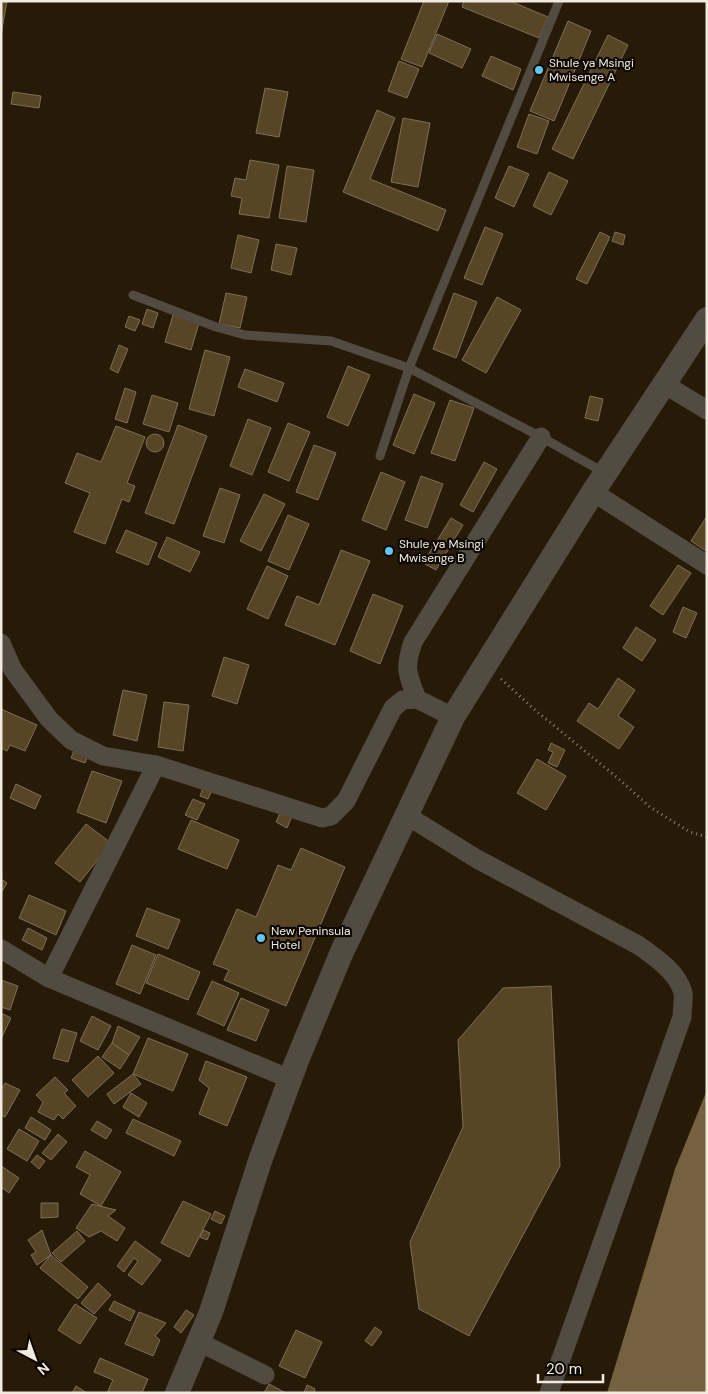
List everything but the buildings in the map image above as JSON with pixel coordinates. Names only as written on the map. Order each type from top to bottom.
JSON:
[{"type":"street","points":[[177,1393],[211,1312],[261,1158],[290,1079],[341,954],[453,717],[599,483],[707,319]]},
{"type":"street","points":[[664,384],[707,410]]},
{"type":"street","points":[[417,699],[409,678],[407,662],[413,642],[541,437]]},
{"type":"street","points":[[599,483],[707,565]]},
{"type":"street","points":[[1,643],[13,670],[49,718],[71,740],[103,756],[156,765],[322,818],[331,816],[346,801],[393,708],[403,700],[417,699],[453,717]]},
{"type":"street","points":[[49,978],[156,765]]},
{"type":"street","points":[[406,815],[477,859],[638,946],[659,960],[674,976],[683,993],[682,1017],[550,1393]]},
{"type":"street","points":[[1,949],[49,978],[290,1079]]},
{"type":"street","points":[[200,1342],[265,1375]]},
{"type":"lane","points":[[380,456],[409,368],[559,1]]},
{"type":"lane","points":[[133,295],[216,327],[245,335],[331,341],[409,368],[541,437],[599,483]]},
{"type":"path","points":[[486,665],[535,710],[650,807],[690,832],[707,838]]},
{"type":"shaded area","points":[[707,1090],[707,1393],[607,1393],[675,1169]]},
{"type":"place","name":"Shule ya Msingi Mwisenge A","points":[[539,70]]},
{"type":"place","name":"Shule ya Msingi Mwisenge B","points":[[389,551]]},
{"type":"place","name":"New Peninsula Hotel","points":[[261,938]]}]
